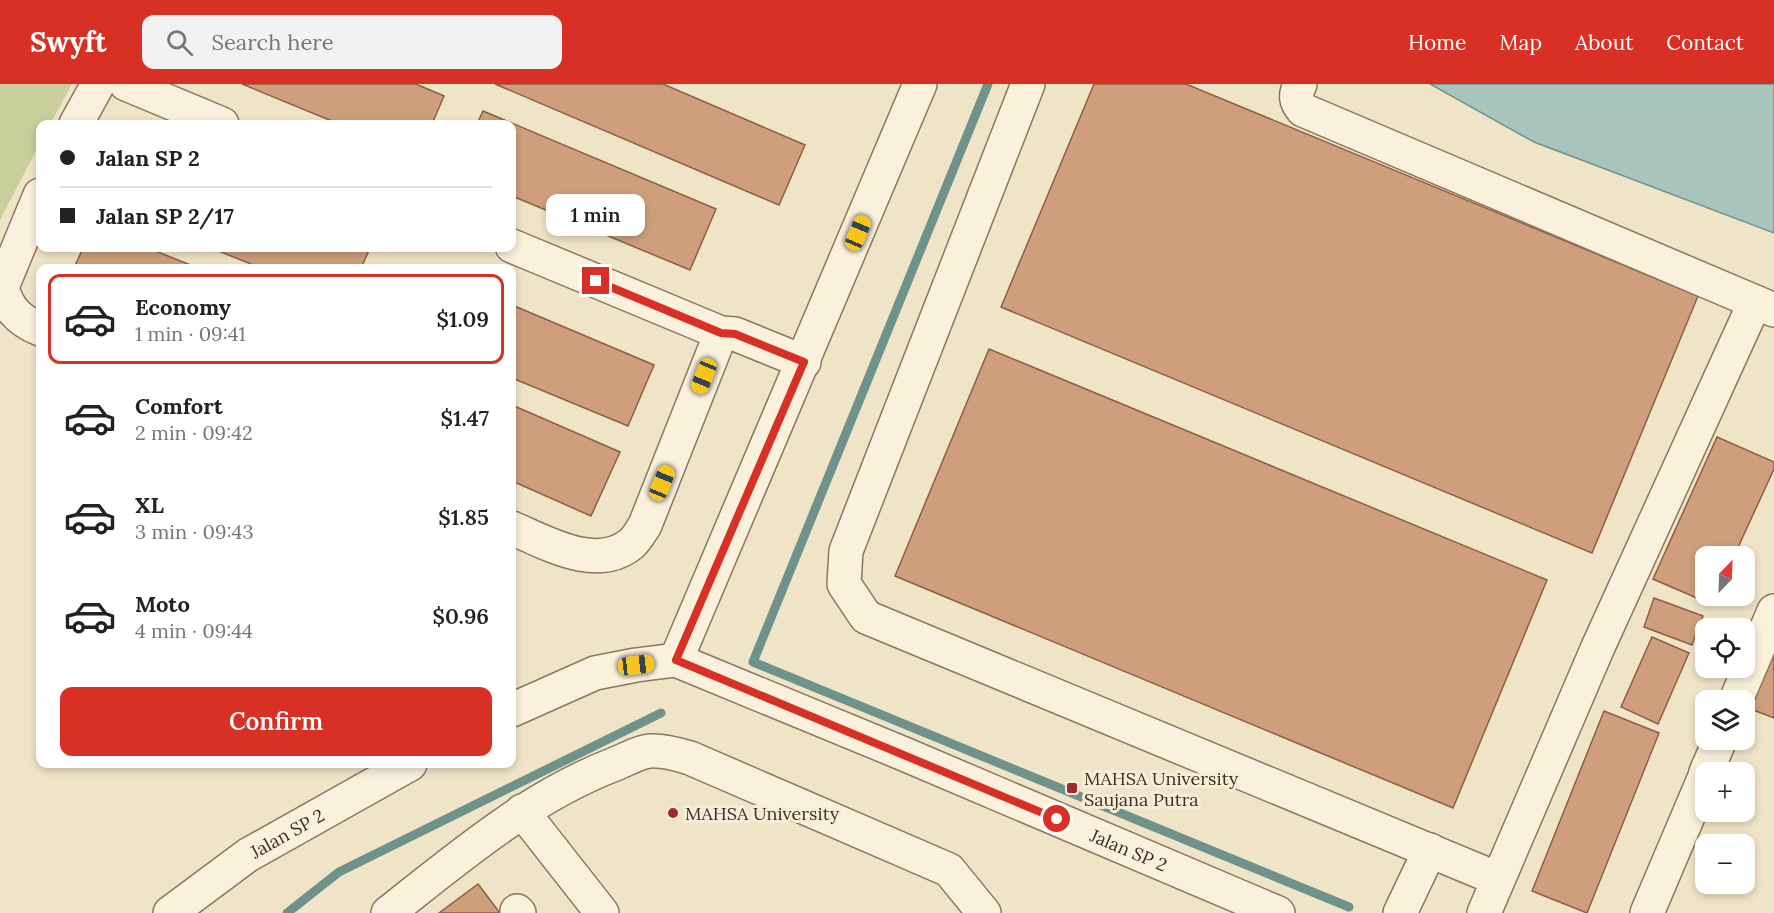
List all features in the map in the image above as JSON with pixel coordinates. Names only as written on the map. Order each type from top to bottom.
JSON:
[{"type":"street","points":[[78,120],[98,84]]},
{"type":"street","points":[[126,84],[212,120]]},
{"type":"street","points":[[676,660],[920,84]]},
{"type":"street","points":[[1028,84],[846,551],[844,584],[866,616],[1498,879]]},
{"type":"street","points":[[1300,84],[1296,102],[1303,110],[1765,306],[1598,647],[1484,913]]},
{"type":"street","points":[[36,204],[2,287],[10,309],[17,316],[36,327]]},
{"type":"street","points":[[516,248],[721,333],[735,334],[804,362]]},
{"type":"street","points":[[516,530],[553,546],[599,557],[617,553],[632,543],[645,525],[721,333]]},
{"type":"street","points":[[1740,690],[1774,611]]},
{"type":"street","name":"Jalan SP 2","points":[[516,708],[596,673],[676,660],[904,754],[1262,910]]},
{"type":"street","points":[[388,913],[488,834],[522,811],[592,773],[648,751],[668,752],[690,758],[949,870],[984,913]]},
{"type":"street","name":"Jalan SP 2","points":[[170,913],[248,855],[403,768]]},
{"type":"street","points":[[1647,913],[1695,799]]},
{"type":"street","points":[[522,811],[602,913]]},
{"type":"street","points":[[1400,913],[1430,850]]},
{"type":"green space","points":[[0,84],[72,84],[52,120],[36,120],[36,151],[0,220]]},
{"type":"water","points":[[1430,84],[1774,84],[1774,233],[1534,142]]},
{"type":"building","points":[[242,84],[416,84],[444,96],[434,120],[329,120]]},
{"type":"building","points":[[495,84],[663,84],[805,145],[779,205]]},
{"type":"building","points":[[1094,84],[1186,84],[1698,296],[1592,553],[1001,307]]},
{"type":"building","points":[[483,111],[504,120],[479,120]]},
{"type":"building","points":[[516,125],[716,209],[690,270],[516,198]]},
{"type":"building","points":[[81,252],[158,252],[188,264],[76,264]]},
{"type":"building","points":[[221,252],[368,252],[363,264],[251,264]]},
{"type":"building","points":[[516,307],[654,365],[628,426],[516,380]]},
{"type":"building","points":[[989,349],[1547,580],[1453,808],[895,576]]},
{"type":"building","points":[[516,407],[620,452],[591,516],[516,483]]},
{"type":"building","points":[[1717,437],[1774,462],[1774,469],[1739,546],[1695,546],[1695,597],[1653,579]]},
{"type":"building","points":[[1654,598],[1703,616],[1695,618],[1695,637],[1692,645],[1644,627]]},
{"type":"building","points":[[1652,637],[1689,653],[1658,724],[1621,707]]},
{"type":"building","points":[[1774,644],[1774,718],[1755,711],[1755,691]]},
{"type":"building","points":[[1604,711],[1659,733],[1587,913],[1532,891]]},
{"type":"building","points":[[478,884],[500,913],[439,913]]},
{"type":"waterway","points":[[988,84],[753,662],[1349,907]]},
{"type":"waterway","points":[[287,913],[339,872],[661,713]]},
{"type":"place","name":"MAHSA University Saujana Putra","points":[[1072,788]]},
{"type":"place","name":"MAHSA University","points":[[673,813]]},
{"type":"route","points":[[596,281],[721,333],[735,334],[804,362],[676,660],[1057,819]]}]
